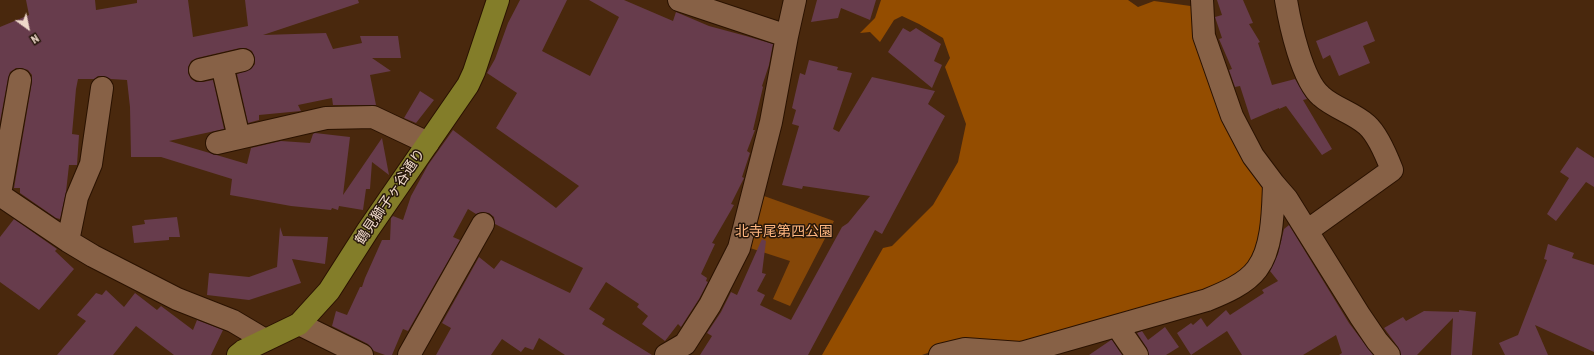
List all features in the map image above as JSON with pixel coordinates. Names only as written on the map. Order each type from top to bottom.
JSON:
[{"type":"main road","name":"鶴見獅子ヶ谷通り","points":[[238,355],[299,324],[329,291],[368,230],[468,85],[474,72],[498,0]]},
{"type":"street","points":[[679,0],[787,36]]},
{"type":"street","points":[[666,355],[685,344],[710,305],[739,248],[771,122],[787,36],[796,0]]},
{"type":"street","points":[[1202,0],[1204,36],[1232,116],[1253,156],[1287,199],[1376,341],[1389,355]]},
{"type":"street","points":[[1286,0],[1290,26],[1309,80],[1320,96],[1368,125],[1383,148],[1392,170],[1307,231]]},
{"type":"street","points":[[200,70],[232,62],[239,138]]},
{"type":"street","points":[[20,80],[0,195],[93,256],[177,299],[233,321],[265,340]]},
{"type":"street","points":[[68,241],[77,197],[91,164],[102,88]]},
{"type":"street","points":[[217,143],[326,118],[373,117],[428,143]]},
{"type":"street","points":[[940,355],[965,349],[1021,353],[1207,300],[1232,290],[1257,270],[1264,256],[1272,226],[1274,184]]},
{"type":"street","points":[[409,355],[483,224]]},
{"type":"street","points":[[299,324],[362,355]]},
{"type":"street","points":[[1117,326],[1137,355]]},
{"type":"green space","name":"北寺尾第四公園","points":[[764,196],[834,221],[790,306],[773,299],[790,261],[750,248]]},
{"type":"shaded area","points":[[881,0],[1128,0],[1138,7],[1154,1],[1198,7],[1264,183],[1260,241],[1251,263],[1227,284],[1020,343],[936,350],[922,355],[822,355],[883,248],[892,246],[933,205],[958,162],[966,124],[945,67],[950,58],[943,38],[902,16],[894,20],[880,42],[870,32],[860,33],[875,18]]},
{"type":"building","points":[[26,0],[95,0],[96,10],[137,3],[137,0],[188,0],[193,37],[248,26],[245,0],[358,0],[359,3],[263,35],[326,33],[333,49],[362,43],[360,36],[398,36],[401,58],[372,58],[391,71],[370,75],[376,105],[333,105],[332,98],[298,105],[301,111],[259,115],[259,120],[248,123],[237,74],[251,69],[255,64],[255,58],[252,51],[246,48],[240,48],[197,58],[191,61],[188,67],[188,73],[191,79],[196,82],[213,80],[224,129],[169,141],[247,164],[251,148],[281,141],[310,143],[313,134],[315,133],[350,137],[343,195],[382,138],[389,175],[372,162],[370,189],[366,189],[363,210],[339,206],[338,210],[332,208],[331,210],[291,206],[230,195],[232,179],[161,157],[131,157],[130,107],[127,80],[98,76],[94,79],[78,79],[72,134],[79,135],[77,165],[69,165],[66,192],[60,219],[56,218],[20,193],[20,188],[14,188],[32,82],[32,75],[28,70],[16,68],[10,72],[0,122],[0,27],[29,15]]},
{"type":"building","points":[[520,0],[567,0],[542,51],[590,76],[619,17],[589,0],[624,0],[673,21],[676,12],[709,26],[773,44],[769,65],[762,86],[753,130],[755,130],[747,151],[750,153],[742,177],[744,178],[731,204],[734,205],[712,243],[715,244],[701,274],[707,278],[706,281],[708,282],[681,327],[678,324],[665,341],[642,324],[648,316],[637,307],[639,304],[606,282],[589,309],[605,319],[602,324],[652,355],[565,355],[539,338],[533,350],[525,347],[521,352],[502,339],[491,355],[436,355],[451,328],[442,323],[479,257],[494,269],[501,260],[570,293],[583,268],[495,224],[494,217],[489,213],[482,212],[476,214],[468,209],[453,237],[460,240],[408,331],[403,329],[392,355],[385,355],[374,351],[368,344],[332,326],[336,311],[347,315],[360,287],[362,287],[382,240],[390,240],[391,218],[393,216],[403,220],[411,196],[428,165],[453,130],[556,208],[579,186],[496,128],[517,93],[487,73],[495,59],[508,23]]},
{"type":"building","points":[[817,0],[876,0],[870,20],[841,8],[838,18],[811,22]]},
{"type":"building","points":[[1217,0],[1243,0],[1253,23],[1249,24],[1260,42],[1258,43],[1272,85],[1295,79],[1307,99],[1303,100],[1332,149],[1322,155],[1286,106],[1251,120],[1240,86],[1235,87],[1229,70],[1232,69],[1219,39],[1222,38],[1215,17],[1222,15]]},
{"type":"building","points":[[1367,21],[1375,41],[1363,46],[1370,63],[1339,76],[1330,55],[1323,59],[1316,41]]},
{"type":"building","points":[[903,28],[910,32],[916,28],[941,44],[934,61],[942,65],[932,88],[888,52]]},
{"type":"building","points":[[809,60],[838,67],[837,70],[852,73],[833,129],[839,132],[872,77],[935,91],[928,104],[945,116],[882,234],[875,230],[808,355],[700,355],[712,336],[707,333],[721,312],[731,292],[737,295],[762,239],[766,241],[762,273],[766,274],[757,291],[765,295],[760,305],[791,320],[842,227],[848,223],[870,196],[803,186],[802,189],[782,185],[799,126],[792,124],[796,110],[792,108],[800,73],[805,75]]},
{"type":"building","points":[[420,91],[434,100],[416,123],[404,118]]},
{"type":"building","points":[[1577,147],[1594,158],[1594,187],[1586,182],[1556,221],[1547,214],[1569,178],[1560,172]]},
{"type":"building","points":[[177,217],[180,237],[169,237],[169,240],[134,243],[132,226],[145,224],[144,220]]},
{"type":"building","points":[[14,219],[57,249],[55,251],[74,269],[39,310],[0,282],[0,237]]},
{"type":"building","points":[[1289,225],[1349,323],[1373,355],[1339,355],[1342,353],[1336,335],[1303,355],[1242,355],[1227,331],[1191,355],[1177,333],[1191,323],[1193,325],[1201,318],[1207,327],[1226,310],[1230,315],[1264,293],[1262,290],[1278,281],[1270,271],[1278,254],[1284,229]]},
{"type":"building","points":[[280,227],[283,236],[328,237],[325,264],[292,259],[301,283],[249,300],[207,295],[209,273],[249,277],[277,267]]},
{"type":"building","points":[[1548,244],[1574,253],[1572,258],[1594,265],[1594,352],[1535,325],[1548,355],[1505,355],[1499,343],[1518,335],[1547,260],[1544,259]]},
{"type":"building","points":[[106,290],[124,307],[135,293],[157,310],[161,306],[193,330],[197,320],[223,330],[211,355],[174,355],[136,326],[113,355],[57,355],[86,321],[77,315],[96,293],[102,295]]},
{"type":"building","points":[[1459,310],[1476,312],[1472,355],[1451,355],[1453,318],[1417,355],[1401,355],[1398,347],[1384,328],[1403,317],[1406,321],[1424,311],[1459,312]]},
{"type":"building","points":[[1165,327],[1179,347],[1166,355],[1149,355],[1147,348],[1137,333],[1142,331],[1148,340]]},
{"type":"building","points":[[1111,340],[1122,355],[1089,355]]}]
